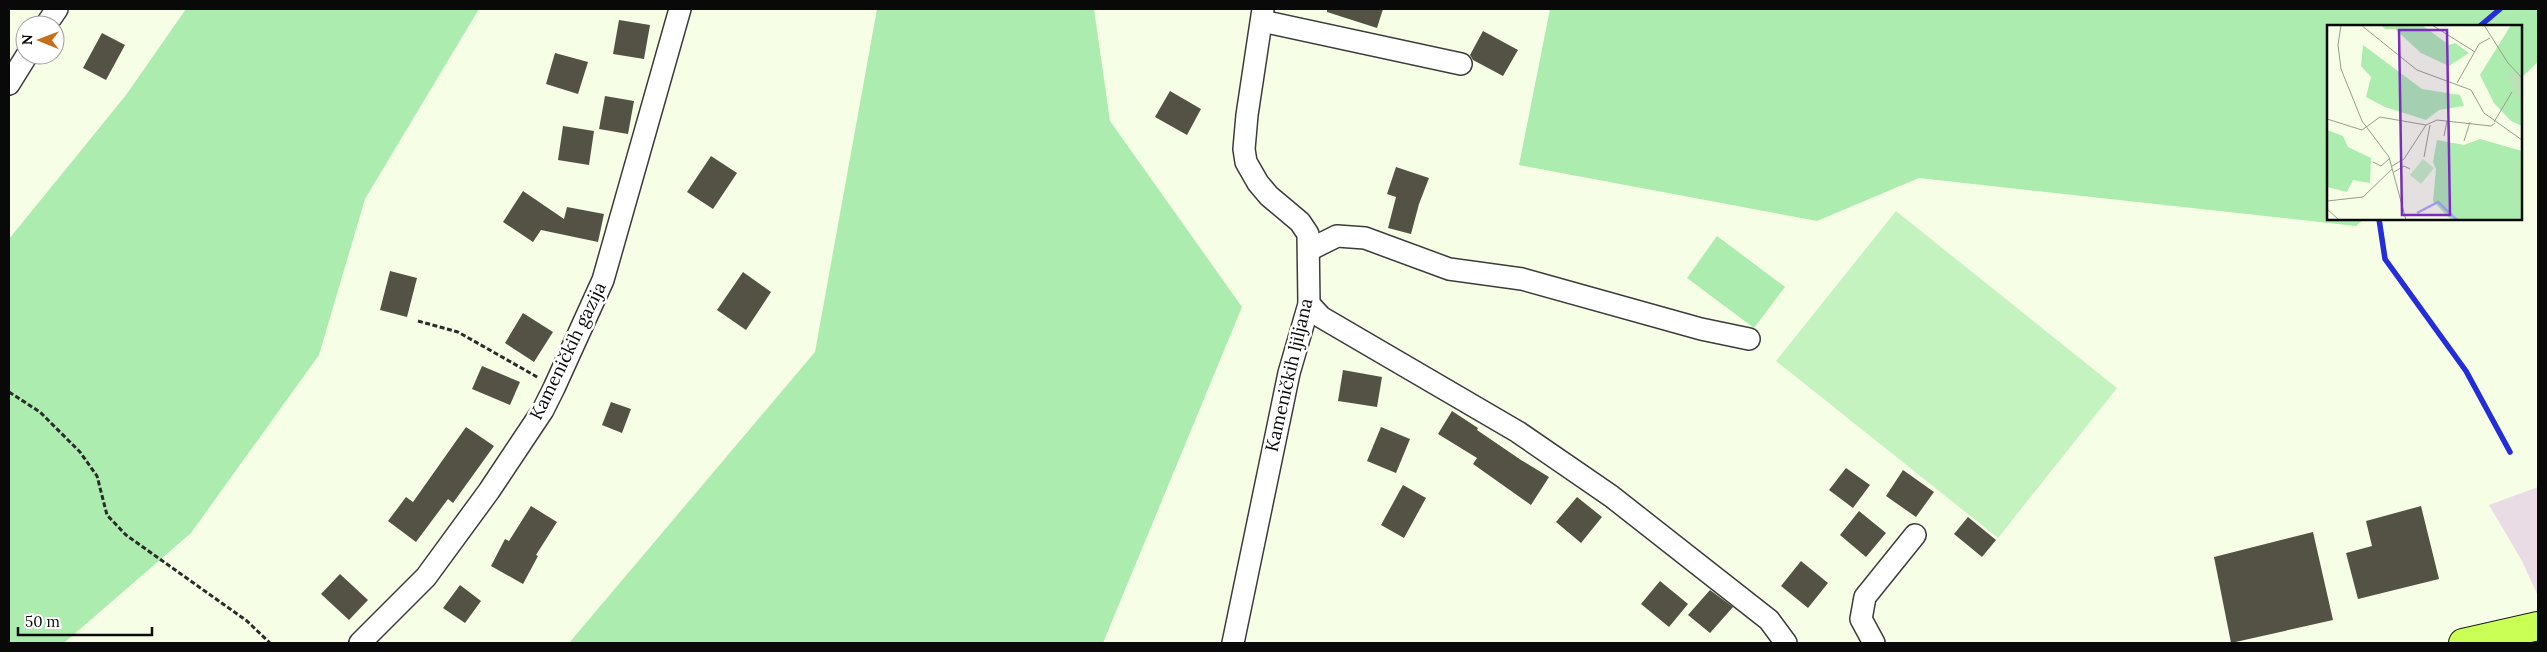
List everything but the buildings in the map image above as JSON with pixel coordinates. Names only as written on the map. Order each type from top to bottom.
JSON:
[{"type":"main road","points":[[2463,643],[2522,634]]},
{"type":"street","name":"Kameničkih gazija","points":[[360,643],[426,577],[489,491],[543,410],[603,280],[680,9]]},
{"type":"street","points":[[1262,15],[1461,64]]},
{"type":"street","name":"Kameničkih ljiljana","points":[[1232,643],[1289,373],[1309,304],[1308,234],[1300,222],[1263,190],[1246,162],[1247,115],[1262,15]]},
{"type":"street","points":[[9,84],[21,65]]},
{"type":"street","points":[[1309,250],[1337,236],[1365,238],[1449,269],[1522,280],[1700,329],[1749,339]]},
{"type":"street","points":[[1309,304],[1322,317],[1518,432],[1612,496],[1769,620],[1786,643]]},
{"type":"street","points":[[1874,643],[1861,619],[1865,597],[1915,535]]},
{"type":"path","points":[[418,321],[458,332],[513,361],[554,388]]},
{"type":"path","points":[[9,392],[40,412],[80,452],[97,476],[107,515],[126,535],[247,621],[270,643]]},
{"type":"shaded area","points":[[2538,487],[2538,596],[2522,561],[2489,505]]},
{"type":"green space","points":[[186,9],[479,9],[365,199],[319,355],[191,533],[64,643],[9,643],[9,239],[126,95]]},
{"type":"green space","points":[[877,9],[1094,9],[1110,121],[1242,307],[1103,643],[569,643],[815,352]]},
{"type":"green space","points":[[1550,9],[2538,9],[2538,62],[2522,77],[2522,25],[2327,25],[2327,220],[2363,220],[2356,226],[1919,178],[1817,221],[1519,165]]},
{"type":"green space","points":[[1896,211],[2117,388],[1998,538],[1776,361]]},
{"type":"green space","points":[[1717,236],[1785,287],[1754,328],[1687,278]]},
{"type":"waterway","points":[[2481,25],[2500,9]]},
{"type":"waterway","points":[[2379,220],[2385,259],[2466,371],[2510,452]]}]
